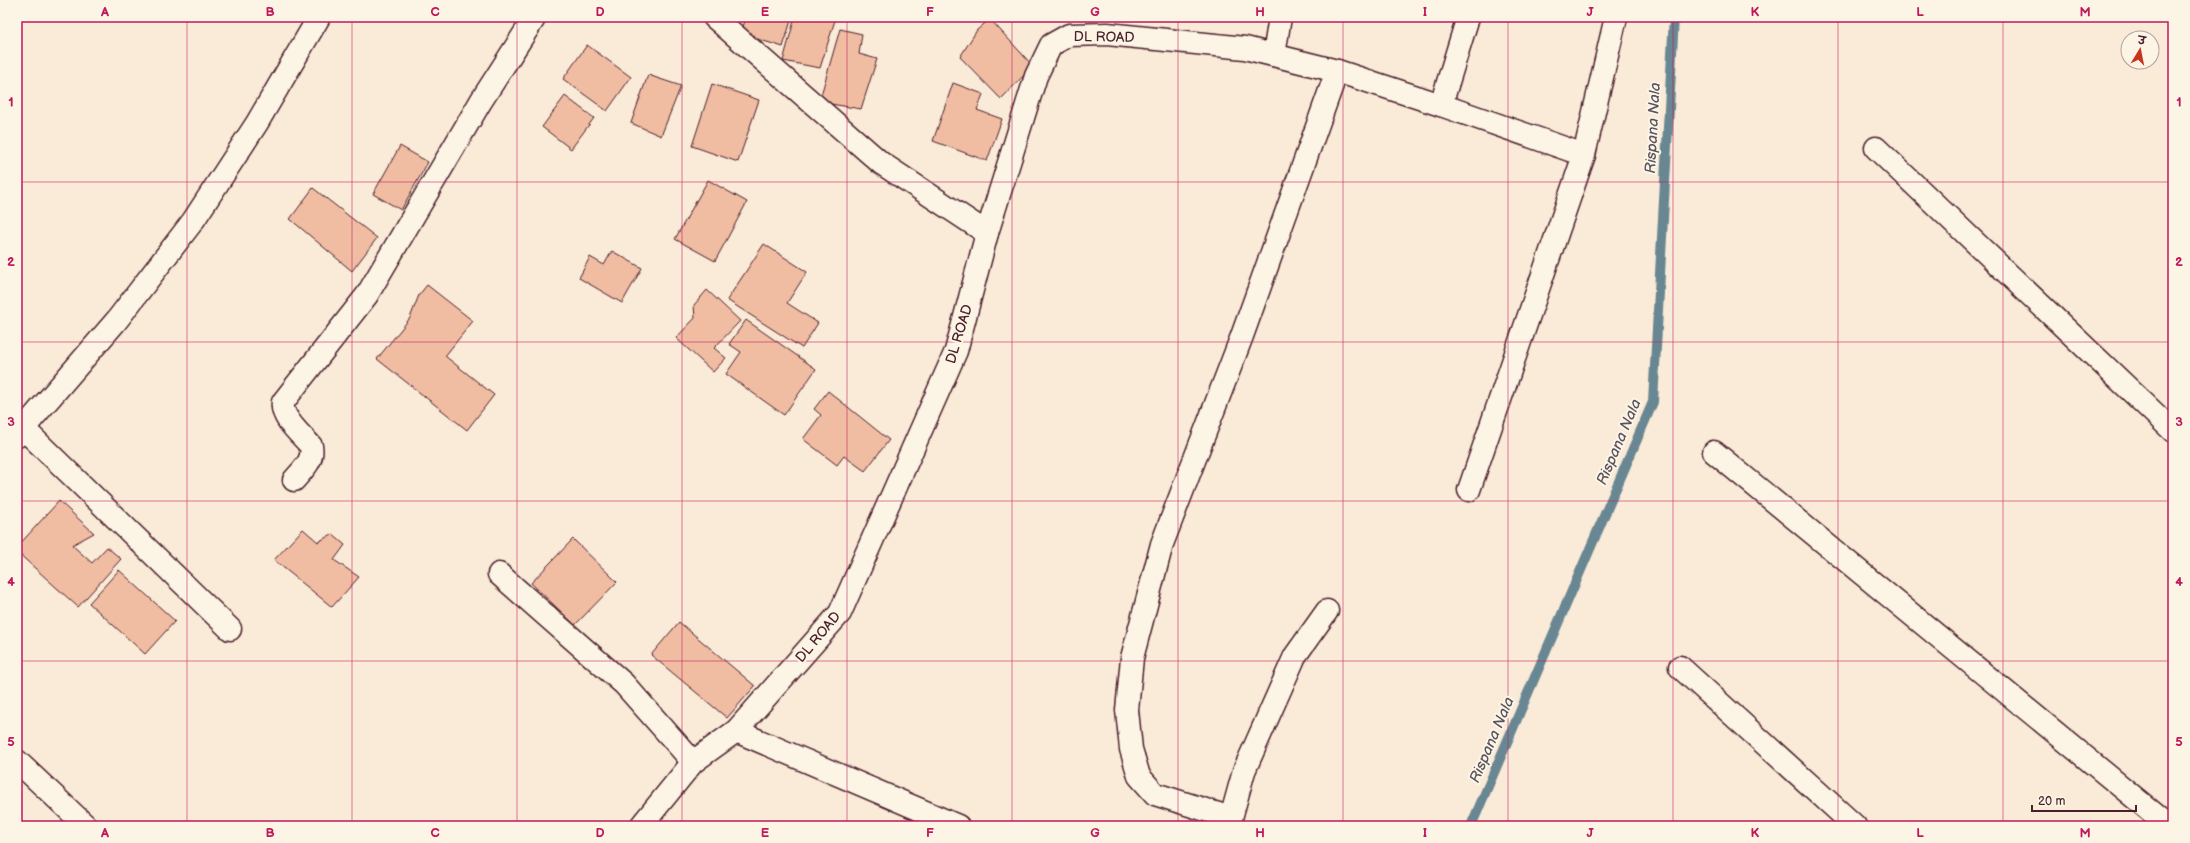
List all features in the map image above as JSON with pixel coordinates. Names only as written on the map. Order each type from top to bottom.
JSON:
[{"type":"street","points":[[230,629],[21,433],[117,320],[193,221],[257,123],[319,17]]},
{"type":"street","points":[[294,480],[311,460],[312,450],[311,446],[285,415],[282,408],[283,402],[367,295],[481,101],[535,17]]},
{"type":"street","points":[[714,17],[880,164],[986,234]]},
{"type":"street","points":[[1274,55],[1280,17]]},
{"type":"street","points":[[1441,105],[1468,17]]},
{"type":"street","points":[[1469,490],[1584,155],[1616,17]]},
{"type":"street","name":"DL ROAD","points":[[641,826],[692,762],[736,732],[840,613],[956,351],[986,234],[1036,76],[1050,45],[1069,35],[1107,34],[1245,48],[1337,72],[1441,105],[1584,155]]},
{"type":"street","points":[[1327,611],[1295,656],[1244,771],[1231,822],[1155,794],[1139,776],[1131,749],[1126,710],[1132,658],[1162,544],[1242,336],[1337,72]]},
{"type":"street","points":[[1876,148],[2173,431]]},
{"type":"street","points":[[1714,452],[2169,826]]},
{"type":"street","points":[[499,574],[624,684],[692,762]]},
{"type":"street","points":[[1680,667],[1855,826]]},
{"type":"street","points":[[736,732],[958,826]]},
{"type":"street","points":[[17,761],[72,821]]},
{"type":"building","points":[[746,17],[792,17],[783,47],[741,34]]},
{"type":"building","points":[[795,17],[836,17],[820,68],[783,61]]},
{"type":"building","points":[[990,19],[1033,66],[1001,99],[960,57],[977,30]]},
{"type":"building","points":[[840,29],[862,34],[859,54],[877,59],[861,109],[819,102]]},
{"type":"building","points":[[587,45],[631,77],[607,111],[563,79]]},
{"type":"building","points":[[648,75],[681,86],[661,136],[631,123]]},
{"type":"building","points":[[953,83],[983,94],[977,110],[1002,119],[987,161],[933,141]]},
{"type":"building","points":[[712,84],[759,100],[738,162],[692,146]]},
{"type":"building","points":[[565,96],[594,118],[571,149],[542,127]]},
{"type":"building","points":[[400,146],[428,162],[401,210],[373,194]]},
{"type":"building","points":[[708,180],[747,202],[715,261],[675,239]]},
{"type":"building","points":[[313,188],[377,238],[352,271],[290,219]]},
{"type":"building","points":[[764,244],[807,272],[787,303],[818,323],[802,348],[727,300]]},
{"type":"building","points":[[612,251],[642,268],[622,303],[579,278],[590,257],[604,265]]},
{"type":"building","points":[[427,285],[473,321],[445,356],[494,395],[467,430],[377,359],[410,318],[419,295]]},
{"type":"building","points":[[707,290],[740,321],[714,348],[726,358],[713,372],[676,338],[695,318],[694,305]]},
{"type":"building","points":[[746,320],[816,369],[784,415],[726,374],[741,352],[729,344]]},
{"type":"building","points":[[828,391],[889,440],[865,471],[844,456],[837,465],[803,439],[821,415],[814,409]]},
{"type":"building","points":[[59,501],[94,533],[72,545],[92,563],[107,547],[121,559],[78,607],[17,552],[17,547]]},
{"type":"building","points":[[303,529],[318,542],[332,534],[345,545],[334,560],[359,577],[332,607],[274,560]]},
{"type":"building","points":[[573,539],[617,582],[575,625],[531,583]]},
{"type":"building","points":[[119,570],[175,621],[145,654],[89,603]]},
{"type":"building","points":[[679,622],[755,686],[727,718],[651,655]]},
{"type":"waterway","name":"Rispana Nala","points":[[1471,826],[1653,402],[1674,17]]}]
